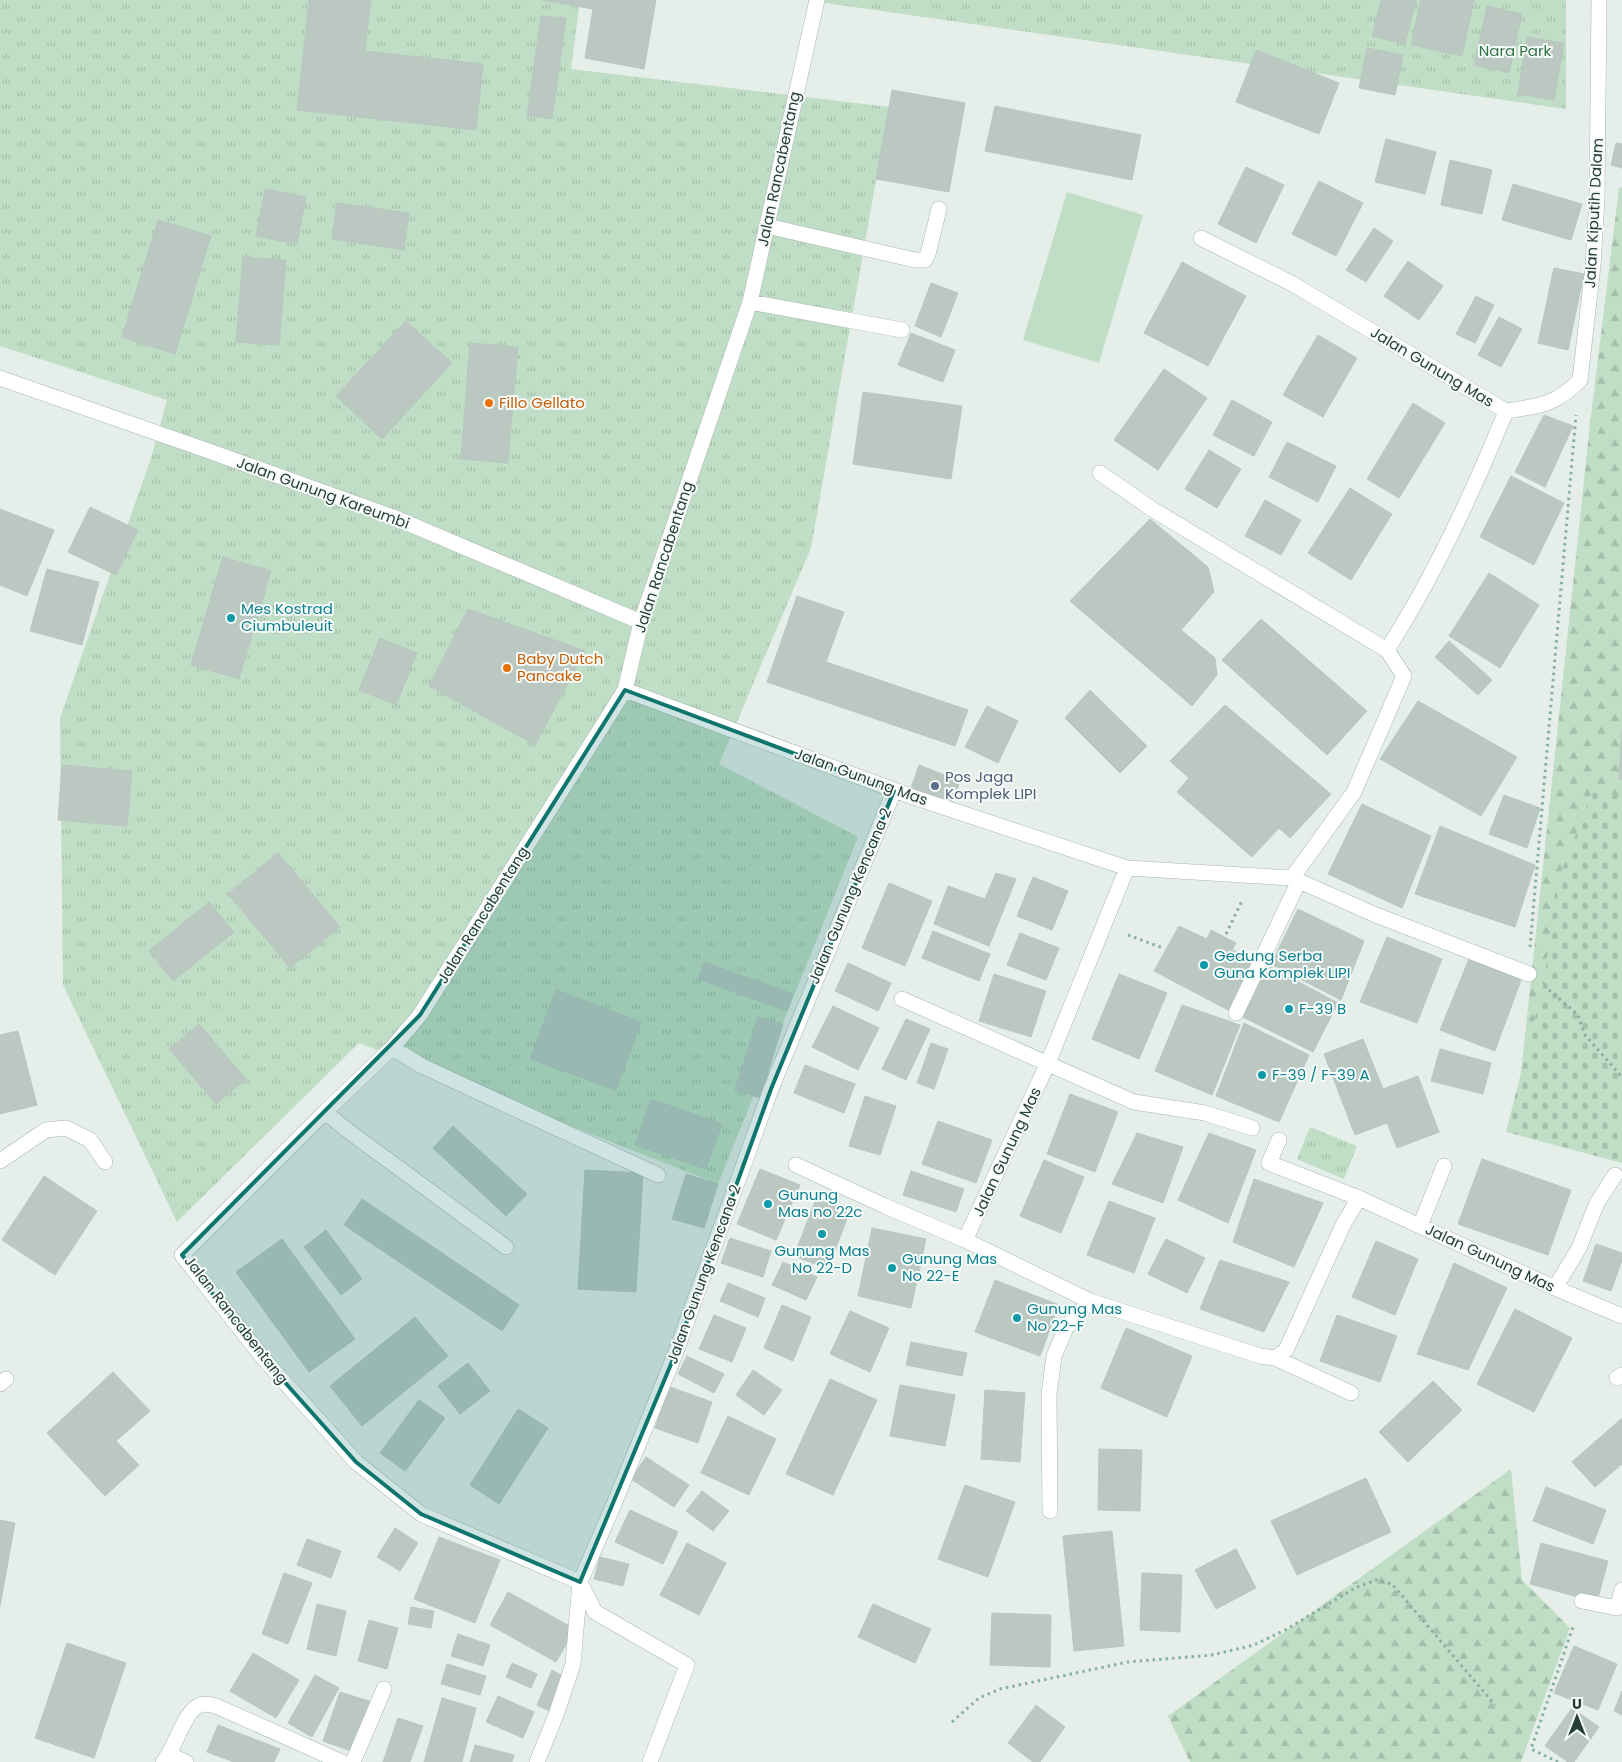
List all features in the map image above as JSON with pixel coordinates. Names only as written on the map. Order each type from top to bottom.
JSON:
[{"type":"street","name":"Jalan Rancabentang","points":[[580,1582],[421,1514],[356,1462],[264,1359],[182,1255],[392,1048],[420,1015],[625,690],[641,622],[750,302],[817,0]]},
{"type":"street","name":"Jalan Kiputih Dalam","points":[[1580,380],[1594,266],[1598,198],[1600,0]]},
{"type":"street","points":[[766,226],[915,260],[925,260],[939,210]]},
{"type":"street","name":"Jalan Gunung Mas","points":[[1201,238],[1292,283],[1506,411],[1476,486],[1413,610],[1387,650]]},
{"type":"street","points":[[750,302],[902,330]]},
{"type":"street","name":"Jalan Gunung Kareumbi","points":[[0,378],[393,517],[641,622]]},
{"type":"street","points":[[1506,411],[1543,405],[1556,400],[1568,392],[1580,380]]},
{"type":"street","points":[[1100,473],[1152,509],[1387,650],[1404,676],[1354,792],[1295,880],[1236,1014]]},
{"type":"street","name":"Jalan Gunung Mas","points":[[625,690],[894,790],[1127,868],[1295,880],[1376,915],[1527,973]]},
{"type":"street","name":"Jalan Gunung Kencana 2","points":[[537,1762],[556,1716],[573,1664],[580,1582],[674,1357],[770,1089],[894,790]]},
{"type":"street","name":"Jalan Gunung Mas","points":[[966,1240],[1048,1063],[1127,868]]},
{"type":"street","points":[[902,999],[1134,1102],[1205,1113],[1252,1128]]},
{"type":"street","points":[[392,1048],[422,1066],[658,1175]]},
{"type":"street","points":[[325,1112],[506,1247]]},
{"type":"street","points":[[0,1161],[46,1130],[66,1128],[90,1140],[106,1162]]},
{"type":"street","name":"Jalan Gunung Mas","points":[[1279,1140],[1269,1163],[1359,1198],[1555,1288],[1622,1316]]},
{"type":"street","points":[[796,1165],[885,1206],[966,1240],[1090,1302],[1260,1356],[1276,1358],[1351,1393]]},
{"type":"street","points":[[1420,1226],[1444,1166]]},
{"type":"street","points":[[1555,1288],[1579,1248],[1598,1203],[1615,1175]]},
{"type":"street","points":[[1276,1358],[1286,1350],[1343,1225],[1359,1198]]},
{"type":"street","points":[[1050,1511],[1049,1395],[1054,1356],[1066,1328],[1090,1302]]},
{"type":"street","points":[[580,1582],[595,1612],[687,1665],[650,1762]]},
{"type":"street","points":[[1582,1601],[1617,1608],[1622,1590]]},
{"type":"street","points":[[353,1762],[384,1689]]},
{"type":"street","points":[[186,1762],[167,1758],[183,1725],[195,1708],[202,1704],[216,1706],[342,1762]]},
{"type":"path","points":[[1580,380],[1527,973],[1578,1015],[1585,1035],[1622,1077]]},
{"type":"path","points":[[1226,934],[1254,876]]},
{"type":"path","points":[[1103,925],[1163,948]]},
{"type":"path","points":[[952,1722],[979,1698],[1000,1689],[1128,1662],[1212,1655],[1254,1645],[1288,1629],[1355,1588],[1376,1580],[1392,1584],[1495,1705]]},
{"type":"path","points":[[1558,1762],[1531,1749],[1582,1601]]},
{"type":"highlighted area","points":[[625,690],[894,791],[771,1089],[674,1357],[580,1582],[421,1514],[356,1462],[264,1359],[182,1255],[420,1015]]},
{"type":"green space","points":[[0,0],[580,0],[571,69],[889,107],[811,548],[719,764],[858,837],[718,1184],[359,1043],[177,1222],[63,985],[60,718],[152,455],[167,400],[0,346]]},
{"type":"green space","name":"Nara Park","points":[[805,0],[1566,0],[1566,109]]},
{"type":"green space","points":[[1622,187],[1622,1159],[1516,1120],[1590,424],[1619,188]]},
{"type":"green space","points":[[1067,192],[1143,215],[1099,363],[1023,340]]},
{"type":"green space","points":[[1593,790],[1622,796],[1622,1163],[1506,1132],[1544,982],[1556,885]]},
{"type":"green space","points":[[1310,1127],[1357,1146],[1344,1179],[1297,1159]]},
{"type":"green space","points":[[1511,1469],[1522,1580],[1570,1628],[1521,1762],[1190,1762],[1168,1716]]},
{"type":"building","points":[[309,0],[371,0],[365,51],[483,64],[476,130],[297,110]]},
{"type":"building","points":[[542,0],[656,0],[644,69],[585,58],[593,9]]},
{"type":"building","points":[[1381,0],[1416,0],[1405,44],[1372,36]]},
{"type":"building","points":[[1421,0],[1474,0],[1462,56],[1411,45]]},
{"type":"building","points":[[1487,6],[1522,14],[1509,73],[1474,65]]},
{"type":"building","points":[[541,16],[566,18],[552,119],[527,115]]},
{"type":"building","points":[[1527,37],[1564,43],[1554,100],[1518,94]]},
{"type":"building","points":[[1367,48],[1403,55],[1395,95],[1359,88]]},
{"type":"building","points":[[1256,50],[1339,83],[1319,134],[1236,102]]},
{"type":"building","points":[[892,90],[965,103],[949,192],[876,179]]},
{"type":"building","points":[[995,106],[1141,135],[1132,180],[985,151]]},
{"type":"building","points":[[1386,139],[1436,152],[1425,194],[1375,182]]},
{"type":"building","points":[[1616,143],[1622,144],[1622,168],[1611,165]]},
{"type":"building","points":[[1450,160],[1492,170],[1482,214],[1441,205]]},
{"type":"building","points":[[1246,167],[1284,185],[1256,243],[1218,224]]},
{"type":"building","points":[[1319,181],[1363,203],[1336,256],[1292,234]]},
{"type":"building","points":[[1513,184],[1582,204],[1571,240],[1502,220]]},
{"type":"building","points":[[265,189],[306,197],[297,244],[256,236]]},
{"type":"building","points":[[337,203],[409,213],[404,250],[332,239]]},
{"type":"building","points":[[158,220],[211,236],[175,354],[122,337]]},
{"type":"building","points":[[1374,228],[1393,241],[1366,282],[1346,270]]},
{"type":"building","points":[[243,257],[286,260],[279,345],[236,342]]},
{"type":"building","points":[[1408,261],[1443,286],[1419,320],[1384,296]]},
{"type":"building","points":[[1182,262],[1246,296],[1208,366],[1144,333]]},
{"type":"building","points":[[1554,268],[1584,274],[1568,350],[1538,343]]},
{"type":"building","points":[[931,283],[958,293],[941,337],[915,326]]},
{"type":"building","points":[[1476,296],[1494,305],[1475,343],[1456,334]]},
{"type":"building","points":[[1499,317],[1522,329],[1501,367],[1478,355]]},
{"type":"building","points":[[406,321],[452,363],[382,439],[336,396]]},
{"type":"building","points":[[911,333],[955,350],[943,382],[898,365]]},
{"type":"building","points":[[1318,335],[1357,358],[1323,417],[1283,395]]},
{"type":"building","name":"Fillo Gellato","points":[[470,343],[518,347],[508,463],[461,459]]},
{"type":"building","points":[[1164,369],[1207,398],[1158,470],[1114,440]]},
{"type":"building","points":[[863,392],[962,406],[951,479],[853,464]]},
{"type":"building","points":[[1232,400],[1272,422],[1254,456],[1213,435]]},
{"type":"building","points":[[1413,403],[1445,423],[1399,498],[1367,479]]},
{"type":"building","points":[[1544,415],[1573,426],[1545,487],[1515,472]]},
{"type":"building","points":[[1287,442],[1336,466],[1318,502],[1269,477]]},
{"type":"building","points":[[1209,450],[1241,469],[1217,508],[1185,489]]},
{"type":"building","points":[[1511,476],[1564,503],[1534,565],[1480,537]]},
{"type":"building","points":[[1350,488],[1392,514],[1351,580],[1308,553]]},
{"type":"building","points":[[1265,500],[1301,520],[1281,555],[1245,536]]},
{"type":"building","points":[[90,507],[138,530],[116,575],[68,552]]},
{"type":"building","points":[[0,509],[54,530],[27,596],[0,585]]},
{"type":"building","points":[[1150,519],[1208,567],[1214,592],[1181,630],[1215,658],[1217,675],[1192,706],[1070,601]]},
{"type":"building","name":"Mes Kostrad Ciumbuleuit","points":[[223,557],[271,571],[239,679],[191,665]]},
{"type":"building","points":[[47,569],[99,582],[82,645],[30,631]]},
{"type":"building","points":[[1489,573],[1539,605],[1500,668],[1449,636]]},
{"type":"building","points":[[797,596],[844,612],[826,662],[968,710],[955,746],[767,682]]},
{"type":"building","name":"Baby Dutch Pancake","points":[[468,609],[585,651],[535,745],[429,686]]},
{"type":"building","points":[[1261,619],[1367,711],[1327,755],[1222,660]]},
{"type":"building","points":[[380,638],[417,653],[396,705],[359,690]]},
{"type":"building","points":[[1449,641],[1492,680],[1478,695],[1435,657]]},
{"type":"building","points":[[1090,690],[1147,746],[1120,773],[1065,718]]},
{"type":"building","points":[[1418,701],[1517,757],[1481,816],[1380,759]]},
{"type":"building","points":[[1225,705],[1331,794],[1290,838],[1279,828],[1252,857],[1177,792],[1189,778],[1170,761]]},
{"type":"building","points":[[987,706],[1018,721],[998,763],[965,747]]},
{"type":"building","points":[[1622,729],[1622,779],[1619,779]]},
{"type":"building","points":[[62,765],[132,771],[127,826],[58,820]]},
{"type":"building","name":"Pos Jaga Komplek LIPI","points":[[919,765],[960,781],[951,806],[910,791]]},
{"type":"building","points":[[1504,795],[1540,808],[1527,848],[1489,834]]},
{"type":"building","points":[[1362,804],[1431,836],[1402,908],[1328,874]]},
{"type":"building","points":[[1440,826],[1535,865],[1515,927],[1415,894]]},
{"type":"building","points":[[278,853],[340,927],[290,968],[228,894]]},
{"type":"building","points":[[996,873],[1016,879],[989,946],[934,924],[948,886],[985,899]]},
{"type":"building","points":[[1033,877],[1068,891],[1052,930],[1017,916]]},
{"type":"building","points":[[889,883],[932,901],[905,966],[862,948]]},
{"type":"building","points":[[209,902],[234,932],[173,981],[149,951]]},
{"type":"building","points":[[1298,909],[1364,941],[1341,1000],[1271,964]]},
{"type":"building","name":"Gedung Serba Guna Komplek LIPI","points":[[1179,926],[1207,939],[1211,930],[1236,943],[1232,950],[1253,959],[1230,1011],[1154,971]]},
{"type":"building","points":[[933,931],[990,954],[979,981],[922,958]]},
{"type":"building","points":[[1020,933],[1059,948],[1046,980],[1007,965]]},
{"type":"building","points":[[1387,937],[1442,959],[1417,1023],[1360,1002]]},
{"type":"building","points":[[1469,959],[1521,980],[1495,1051],[1440,1030]]},
{"type":"building","points":[[704,962],[793,994],[787,1011],[698,979]]},
{"type":"building","points":[[848,963],[891,983],[878,1011],[835,991]]},
{"type":"building","name":"F-39 B","points":[[1265,964],[1338,1003],[1313,1052],[1241,1016]]},
{"type":"building","points":[[994,974],[1046,991],[1031,1037],[979,1021]]},
{"type":"building","points":[[1119,974],[1167,993],[1139,1059],[1092,1039]]},
{"type":"building","points":[[556,990],[641,1022],[616,1090],[530,1059]]},
{"type":"building","points":[[1182,1005],[1240,1025],[1212,1095],[1155,1071]]},
{"type":"building","points":[[833,1006],[879,1028],[858,1070],[812,1047]]},
{"type":"building","points":[[758,1017],[783,1024],[760,1098],[735,1090]]},
{"type":"building","points":[[906,1019],[930,1029],[906,1080],[882,1069]]},
{"type":"building","name":"F-39 / F-39 A","points":[[1244,1023],[1309,1055],[1279,1122],[1216,1096]]},
{"type":"building","points":[[199,1024],[246,1079],[216,1104],[169,1049]]},
{"type":"building","points":[[18,1031],[37,1105],[0,1114],[0,1035]]},
{"type":"building","points":[[1363,1039],[1383,1089],[1418,1076],[1439,1132],[1397,1148],[1387,1123],[1355,1135],[1324,1054]]},
{"type":"building","points":[[931,1043],[948,1049],[934,1089],[917,1083]]},
{"type":"building","points":[[1440,1049],[1491,1063],[1483,1094],[1431,1081]]},
{"type":"building","points":[[805,1065],[855,1084],[844,1113],[794,1093]]},
{"type":"building","points":[[1070,1094],[1118,1112],[1095,1172],[1047,1154]]},
{"type":"building","points":[[865,1096],[896,1106],[880,1155],[849,1146]]},
{"type":"building","points":[[651,1099],[722,1124],[706,1169],[635,1145]]},
{"type":"building","points":[[938,1121],[992,1140],[976,1183],[922,1164]]},
{"type":"building","points":[[453,1126],[527,1194],[506,1216],[433,1148]]},
{"type":"building","points":[[1137,1133],[1183,1147],[1163,1203],[1112,1184]]},
{"type":"building","points":[[1209,1133],[1256,1150],[1228,1223],[1178,1200]]},
{"type":"building","points":[[1482,1159],[1571,1190],[1548,1255],[1458,1224]]},
{"type":"building","points":[[1044,1160],[1084,1177],[1061,1233],[1020,1216]]},
{"type":"building","name":"Gunung Mas no 22c","points":[[760,1169],[800,1185],[776,1240],[737,1224]]},
{"type":"building","points":[[585,1170],[643,1173],[636,1292],[578,1289]]},
{"type":"building","points":[[911,1171],[964,1189],[956,1212],[903,1195]]},
{"type":"building","points":[[686,1174],[718,1184],[704,1228],[672,1219]]},
{"type":"building","points":[[44,1176],[97,1211],[55,1275],[2,1240]]},
{"type":"building","points":[[1254,1179],[1323,1203],[1294,1267],[1233,1242]]},
{"type":"building","points":[[362,1199],[519,1305],[502,1331],[344,1225]]},
{"type":"building","name":"Gunung Mas No 22-D","points":[[816,1199],[850,1211],[828,1269],[794,1256]]},
{"type":"building","points":[[1109,1201],[1155,1218],[1134,1273],[1087,1255]]},
{"type":"building","name":"Gunung Mas No 22-E","points":[[872,1228],[926,1239],[911,1308],[858,1296]]},
{"type":"building","points":[[326,1230],[362,1279],[341,1295],[304,1247]]},
{"type":"building","points":[[730,1238],[771,1251],[763,1277],[721,1263]]},
{"type":"building","points":[[282,1239],[355,1339],[309,1372],[236,1272]]},
{"type":"building","points":[[1166,1239],[1205,1258],[1187,1293],[1148,1274]]},
{"type":"building","points":[[1376,1241],[1418,1259],[1395,1315],[1352,1297]]},
{"type":"building","points":[[1596,1244],[1622,1253],[1622,1260],[1611,1291],[1583,1281]]},
{"type":"building","points":[[1220,1260],[1289,1282],[1264,1332],[1200,1309]]},
{"type":"building","points":[[783,1262],[817,1277],[806,1300],[772,1285]]},
{"type":"building","points":[[1454,1263],[1507,1288],[1468,1370],[1417,1354]]},
{"type":"building","name":"Gunung Mas No 22-F","points":[[995,1280],[1059,1305],[1040,1356],[975,1332]]},
{"type":"building","points":[[728,1283],[765,1298],[758,1317],[720,1301]]},
{"type":"building","points":[[782,1305],[811,1317],[793,1361],[764,1348]]},
{"type":"building","points":[[1515,1309],[1572,1338],[1534,1412],[1477,1384]]},
{"type":"building","points":[[850,1311],[889,1328],[870,1372],[830,1354]]},
{"type":"building","points":[[714,1315],[746,1328],[732,1362],[699,1349]]},
{"type":"building","points":[[1337,1315],[1397,1336],[1380,1382],[1320,1361]]},
{"type":"building","points":[[415,1317],[448,1356],[362,1426],[330,1386]]},
{"type":"building","points":[[1126,1328],[1192,1356],[1167,1417],[1101,1388]]},
{"type":"building","points":[[911,1342],[967,1353],[962,1376],[906,1365]]},
{"type":"building","points":[[687,1356],[724,1374],[714,1393],[678,1374]]},
{"type":"building","points":[[468,1363],[490,1391],[460,1414],[438,1386]]},
{"type":"building","points":[[753,1370],[782,1390],[764,1415],[736,1395]]},
{"type":"building","points":[[113,1372],[150,1411],[116,1441],[139,1465],[105,1496],[47,1433]]},
{"type":"building","points":[[830,1379],[877,1400],[833,1495],[786,1474]]},
{"type":"building","points":[[1433,1381],[1462,1410],[1408,1462],[1379,1432]]},
{"type":"building","points":[[900,1385],[955,1395],[945,1446],[890,1436]]},
{"type":"building","points":[[670,1387],[712,1402],[698,1443],[655,1428]]},
{"type":"building","points":[[985,1390],[1025,1393],[1020,1462],[981,1459]]},
{"type":"building","points":[[419,1400],[445,1418],[405,1471],[380,1453]]},
{"type":"building","points":[[518,1409],[548,1428],[499,1504],[470,1485]]},
{"type":"building","points":[[728,1416],[776,1439],[749,1495],[701,1473]]},
{"type":"building","points":[[1622,1418],[1622,1464],[1595,1487],[1572,1462]]},
{"type":"building","points":[[1099,1449],[1142,1450],[1140,1511],[1098,1510]]},
{"type":"building","points":[[646,1457],[689,1485],[674,1507],[631,1479]]},
{"type":"building","points":[[1366,1478],[1391,1532],[1297,1575],[1271,1521]]},
{"type":"building","points":[[965,1485],[1015,1502],[988,1577],[938,1559]]},
{"type":"building","points":[[1546,1487],[1606,1510],[1593,1544],[1533,1521]]},
{"type":"building","points":[[702,1491],[729,1511],[713,1531],[686,1511]]},
{"type":"building","points":[[630,1510],[678,1532],[663,1564],[615,1542]]},
{"type":"building","points":[[0,1520],[15,1523],[4,1584],[0,1584]]},
{"type":"building","points":[[395,1528],[418,1543],[400,1571],[377,1557]]},
{"type":"building","points":[[1112,1531],[1124,1646],[1074,1651],[1063,1536]]},
{"type":"building","points":[[439,1537],[500,1560],[475,1623],[414,1599]]},
{"type":"building","points":[[307,1539],[341,1551],[331,1578],[297,1565]]},
{"type":"building","points":[[687,1543],[726,1563],[699,1615],[660,1595]]},
{"type":"building","points":[[1541,1543],[1608,1561],[1597,1602],[1530,1584]]},
{"type":"building","points":[[1236,1549],[1256,1588],[1216,1609],[1195,1570]]},
{"type":"building","points":[[600,1557],[629,1564],[623,1586],[594,1579]]},
{"type":"building","points":[[284,1573],[312,1583],[288,1644],[262,1634]]},
{"type":"building","points":[[1142,1573],[1182,1575],[1180,1632],[1140,1630]]},
{"type":"building","points":[[0,1584],[4,1584],[0,1606]]},
{"type":"building","points":[[508,1592],[575,1629],[556,1662],[490,1625]]},
{"type":"building","points":[[317,1604],[346,1611],[336,1656],[307,1649]]},
{"type":"building","points":[[873,1604],[931,1629],[915,1663],[858,1637]]},
{"type":"building","points":[[411,1607],[434,1611],[431,1628],[408,1624]]},
{"type":"building","points":[[992,1613],[1051,1615],[1050,1667],[990,1665]]},
{"type":"building","points":[[369,1620],[398,1628],[387,1669],[358,1661]]},
{"type":"building","points":[[458,1634],[490,1645],[483,1666],[451,1656]]},
{"type":"building","points":[[67,1643],[126,1663],[94,1758],[35,1738]]},
{"type":"building","points":[[1574,1646],[1617,1664],[1598,1710],[1554,1693]]},
{"type":"building","points":[[253,1653],[299,1680],[276,1718],[230,1691]]},
{"type":"building","points":[[512,1663],[537,1674],[531,1688],[506,1677]]},
{"type":"building","points":[[447,1664],[486,1676],[480,1695],[441,1684]]},
{"type":"building","points":[[552,1670],[564,1677],[551,1712],[537,1705]]},
{"type":"building","points":[[315,1675],[339,1688],[312,1737],[288,1723]]},
{"type":"building","points":[[1622,1691],[1622,1715],[1614,1711]]},
{"type":"building","points":[[340,1692],[372,1702],[354,1752],[323,1741]]},
{"type":"building","points":[[498,1696],[534,1712],[523,1738],[486,1722]]},
{"type":"building","points":[[442,1698],[476,1708],[462,1762],[424,1762]]},
{"type":"building","points":[[1036,1705],[1065,1727],[1040,1762],[1033,1762],[1008,1743]]},
{"type":"building","points":[[1572,1708],[1599,1727],[1574,1762],[1568,1762],[1545,1746]]},
{"type":"building","points":[[398,1718],[423,1726],[410,1762],[383,1762]]},
{"type":"building","points":[[218,1725],[280,1749],[274,1762],[234,1762],[207,1752]]},
{"type":"building","points":[[475,1745],[514,1755],[512,1762],[470,1762]]},
{"type":"place","name":"Fillo Gellato","points":[[489,403]]},
{"type":"place","name":"Mes Kostrad Ciumbuleuit","points":[[231,618]]},
{"type":"place","name":"Baby Dutch Pancake","points":[[507,668]]},
{"type":"place","name":"Pos Jaga Komplek LIPI","points":[[935,786]]},
{"type":"place","name":"Gedung Serba Guna Komplek LIPI","points":[[1204,965]]},
{"type":"place","name":"F-39 B","points":[[1289,1009]]},
{"type":"place","name":"F-39 / F-39 A","points":[[1262,1075]]},
{"type":"place","name":"Gunung Mas no 22c","points":[[768,1204]]},
{"type":"place","name":"Gunung Mas No 22-D","points":[[822,1234]]},
{"type":"place","name":"Gunung Mas No 22-E","points":[[892,1268]]},
{"type":"place","name":"Gunung Mas No 22-F","points":[[1017,1318]]}]
